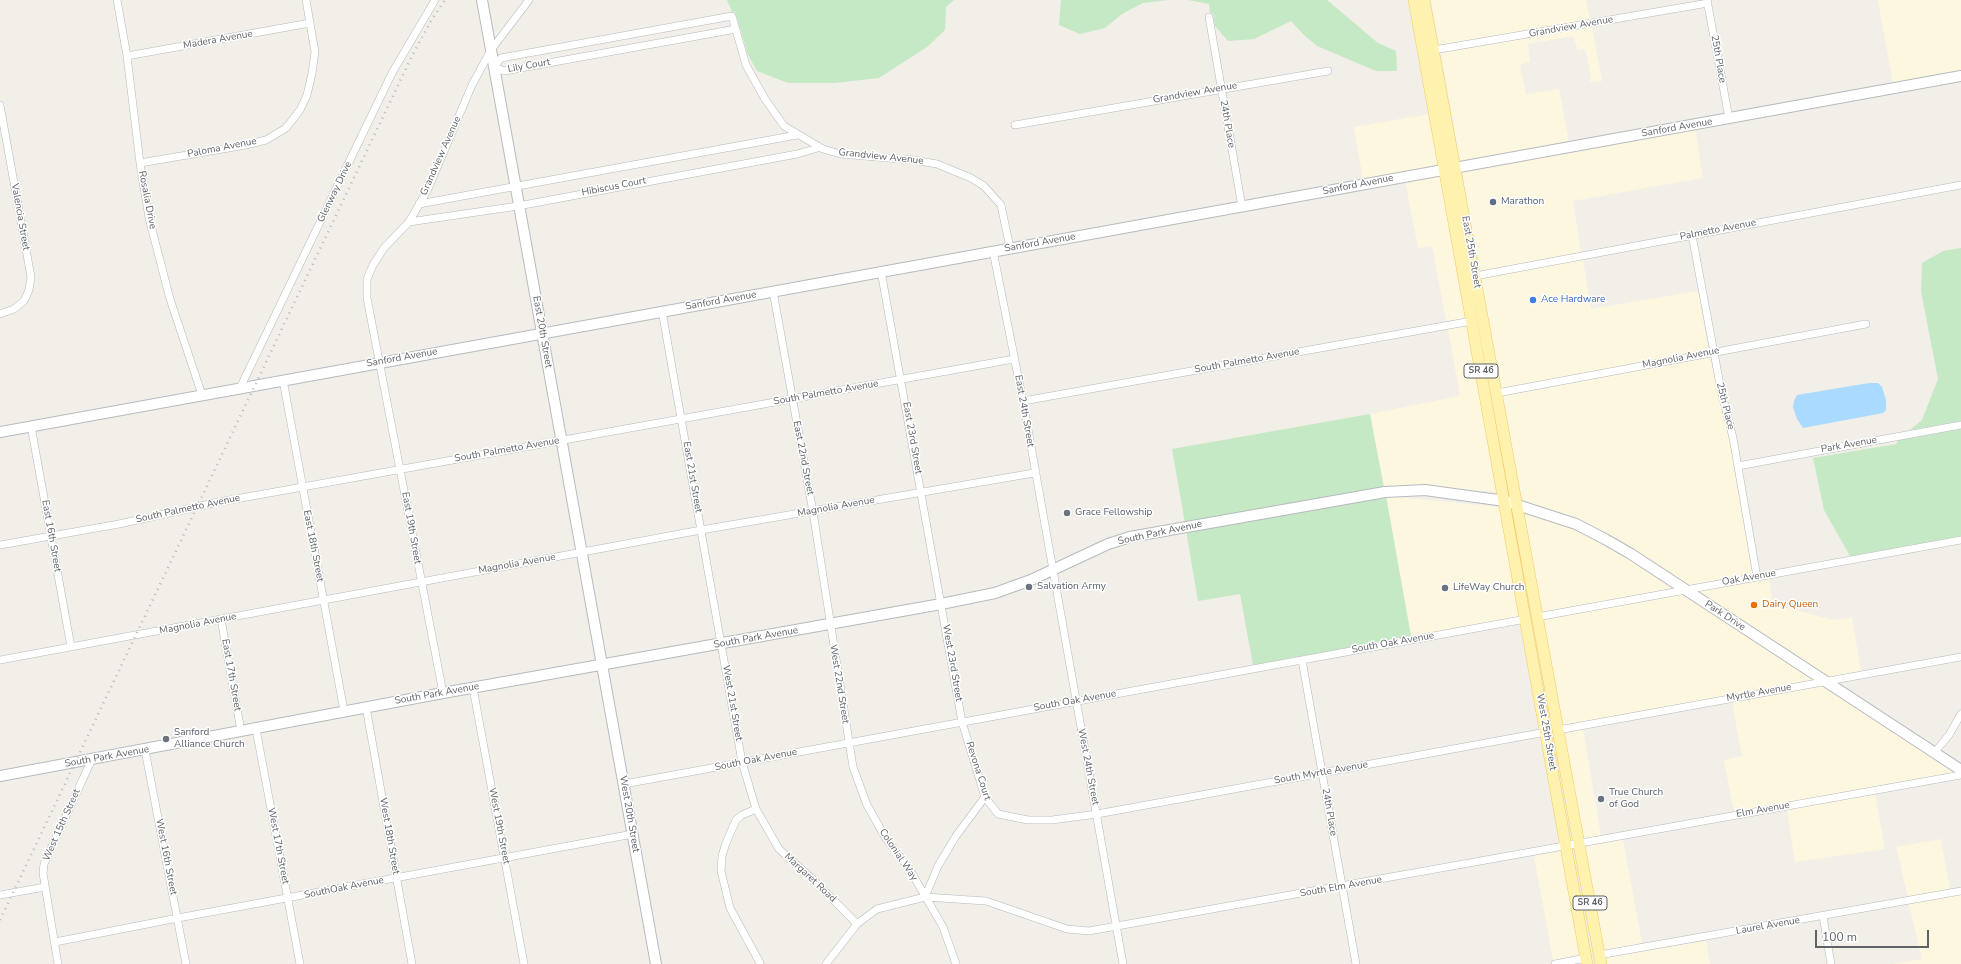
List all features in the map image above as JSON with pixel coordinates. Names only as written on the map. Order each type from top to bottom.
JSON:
[{"type":"main road","name":"East 25th Street","points":[[1414,0],[1475,276],[1517,504]]},
{"type":"main road","name":"East 25th Street","points":[[1424,0],[1434,50],[1468,298],[1504,500]]},
{"type":"main road","points":[[1468,298],[1474,305],[1479,330],[1486,337]]},
{"type":"main road","name":"West 25th Street","points":[[1504,500],[1586,961]]},
{"type":"main road","name":"West 25th Street","points":[[1517,504],[1600,960]]},
{"type":"main road","points":[[1536,678],[1545,689],[1550,721],[1558,730]]},
{"type":"street","name":"Rosalia Drive","points":[[117,0],[127,56],[140,163],[149,218],[170,299],[202,395]]},
{"type":"street","name":"Paloma Avenue","points":[[140,163],[246,145],[266,140],[286,128],[300,110],[308,95],[315,52],[306,0]]},
{"type":"street","name":"Glenway Drive","points":[[240,388],[392,73],[435,0]]},
{"type":"street","name":"East 20th Street","points":[[482,0],[518,206],[602,664]]},
{"type":"street","name":"Grandview Avenue","points":[[379,362],[367,294],[367,279],[373,265],[384,248],[409,222],[428,189],[472,85],[491,50],[529,0]]},
{"type":"street","name":"Grandview Avenue","points":[[1434,50],[1708,2]]},
{"type":"street","name":"25th Place","points":[[1708,2],[1729,118]]},
{"type":"street","name":"Grandview Avenue","points":[[732,16],[746,65],[765,99],[784,126],[818,148],[840,154],[913,160],[937,164],[971,178],[984,186],[1001,205],[1010,248]]},
{"type":"street","name":"Lily Court","points":[[732,16],[501,58],[494,67],[504,71],[736,29]]},
{"type":"street","name":"24th Place","points":[[1209,17],[1242,207]]},
{"type":"street","name":"Madera Avenue","points":[[127,56],[310,23]]},
{"type":"street","name":"Grandview Avenue","points":[[1015,125],[1221,88],[1328,71]]},
{"type":"street","name":"Sanford Avenue","points":[[0,432],[1961,76]]},
{"type":"street","name":"Valencia Street","points":[[0,105],[31,277],[30,290],[24,301],[14,309],[0,314]]},
{"type":"street","name":"Hibiscus Court","points":[[419,204],[515,188],[798,135]]},
{"type":"street","name":"Hibiscus Court","points":[[409,222],[518,206],[797,154],[818,148]]},
{"type":"street","name":"Palmetto Avenue","points":[[1475,276],[1961,185]]},
{"type":"street","name":"25th Place","points":[[1692,235],[1713,352],[1733,438],[1757,577]]},
{"type":"street","name":"East 24th Street","points":[[993,251],[1023,401],[1034,473],[1052,571]]},
{"type":"street","name":"East 23rd Street","points":[[882,271],[941,604]]},
{"type":"street","name":"East 22nd Street","points":[[773,291],[813,512],[830,626]]},
{"type":"street","name":"East 21st Street","points":[[662,311],[722,644]]},
{"type":"street","name":"South Palmetto Avenue","points":[[1023,401],[1472,321]]},
{"type":"street","name":"Magnolia Avenue","points":[[1496,393],[1866,324]]},
{"type":"street","name":"South Palmetto Avenue","points":[[0,545],[119,524],[219,502],[1014,359]]},
{"type":"street","name":"East 19th Street","points":[[379,362],[401,469],[443,693]]},
{"type":"street","name":"East 18th Street","points":[[283,380],[344,711]]},
{"type":"street","name":"Park Avenue","points":[[1738,466],[1961,425]]},
{"type":"street","name":"East 16th Street","points":[[31,426],[71,647]]},
{"type":"street","name":"Magnolia Avenue","points":[[0,660],[701,530],[1034,473]]},
{"type":"street","name":"South Park Avenue","points":[[0,776],[602,664],[830,626],[995,593],[1052,571],[1108,544],[1130,537],[1385,492],[1425,490],[1504,500]]},
{"type":"street","name":"Park Drive","points":[[1504,500],[1576,524],[1631,554],[1683,590],[1961,770]]},
{"type":"street","name":"Oak Avenue","points":[[1537,617],[1961,540]]},
{"type":"street","name":"West 24th Street","points":[[1052,571],[1123,964]]},
{"type":"street","name":"West 23rd Street","points":[[941,604],[962,722]]},
{"type":"street","name":"East 17th Street","points":[[221,619],[242,732]]},
{"type":"street","name":"South Oak Avenue","points":[[624,784],[1526,619]]},
{"type":"street","name":"West 22nd Street","points":[[830,626],[849,742]]},
{"type":"street","name":"West 21st Street","points":[[722,644],[742,762]]},
{"type":"street","name":"Myrtle Avenue","points":[[1558,730],[1961,657]]},
{"type":"street","name":"24th Place","points":[[1302,660],[1356,964]]},
{"type":"street","name":"West 20th Street","points":[[602,664],[656,964]]},
{"type":"street","name":"West 19th Street","points":[[474,688],[524,964]]},
{"type":"street","name":"West 18th Street","points":[[366,707],[412,964]]},
{"type":"street","points":[[1934,753],[1949,735],[1961,714]]},
{"type":"street","name":"Revona Court","points":[[962,722],[985,797],[998,814],[1028,820],[1052,820],[1097,814]]},
{"type":"street","name":"West 17th Street","points":[[256,728],[300,964]]},
{"type":"street","name":"South Myrtle Avenue","points":[[1097,814],[1546,732]]},
{"type":"street","name":"Colonial Way","points":[[849,742],[853,767],[867,804],[885,837],[910,870],[943,927],[956,964]]},
{"type":"street","name":"West 16th Street","points":[[145,750],[186,964]]},
{"type":"street","name":"West 15th Street","points":[[58,964],[43,873],[44,864],[92,759]]},
{"type":"street","name":"Margaret Road","points":[[742,762],[756,809],[779,849],[817,883],[857,924]]},
{"type":"street","name":"Elm Avenue","points":[[1566,845],[1961,775]]},
{"type":"street","points":[[925,896],[938,866],[956,836],[985,797]]},
{"type":"street","points":[[756,809],[742,815],[736,820],[722,856],[721,871],[730,908],[760,964]]},
{"type":"street","name":"SouthOak Avenue","points":[[55,942],[633,834]]},
{"type":"street","name":"South Elm Avenue","points":[[826,964],[857,924],[877,909],[925,896],[986,901],[1067,929],[1089,931],[1116,928],[1566,845]]},
{"type":"street","points":[[0,896],[45,887]]},
{"type":"street","name":"Laurel Avenue","points":[[1600,960],[1823,916],[1961,891]]},
{"type":"street","points":[[1823,916],[1831,964]]},
{"type":"street","points":[[1555,964],[1586,961]]},
{"type":"shaded area","points":[[1431,0],[1586,0],[1590,20],[1439,45]]},
{"type":"shaded area","points":[[1878,0],[1961,0],[1961,72],[1893,84]]},
{"type":"shaded area","points":[[1592,27],[1602,81],[1588,83],[1591,79],[1586,52],[1583,49],[1578,50],[1573,36],[1528,44],[1530,62],[1520,66],[1526,94],[1559,89],[1569,142],[1460,161],[1441,53]]},
{"type":"shaded area","points":[[1429,114],[1439,166],[1363,179],[1354,127]]},
{"type":"shaded area","points":[[1695,128],[1703,178],[1573,201],[1581,252],[1479,271],[1462,171]]},
{"type":"shaded area","points":[[1441,174],[1466,318],[1446,321],[1432,246],[1418,248],[1405,180]]},
{"type":"shaded area","points":[[1583,259],[1591,309],[1698,291],[1708,349],[1502,389],[1481,279]]},
{"type":"shaded area","points":[[1467,325],[1496,492],[1425,486],[1384,488],[1370,414],[1460,396],[1448,329]]},
{"type":"shaded area","points":[[1710,357],[1717,391],[1729,435],[1752,574],[1685,586],[1578,521],[1522,500],[1503,396]]},
{"type":"shaded area","points":[[1386,496],[1500,507],[1520,616],[1411,636]]},
{"type":"shaded area","points":[[1524,511],[1574,528],[1603,543],[1673,588],[1542,613]]},
{"type":"shaded area","points":[[1769,579],[1773,604],[1833,620],[1852,617],[1861,671],[1827,678],[1694,592]]},
{"type":"shaded area","points":[[1682,594],[1815,680],[1563,725],[1543,619]]},
{"type":"shaded area","points":[[1825,686],[1956,772],[1734,812],[1724,760],[1742,756],[1732,702]]},
{"type":"shaded area","points":[[1583,729],[1601,836],[1582,839],[1564,733]]},
{"type":"shaded area","points":[[1875,794],[1885,849],[1795,862],[1787,810]]},
{"type":"shaded area","points":[[1941,839],[1950,889],[1908,897],[1896,847]]},
{"type":"shaded area","points":[[1623,840],[1642,943],[1603,951],[1583,847]]},
{"type":"shaded area","points":[[1561,851],[1580,955],[1553,960],[1534,856]]},
{"type":"shaded area","points":[[1961,895],[1961,964],[1892,964],[1922,959],[1909,904]]},
{"type":"shaded area","points":[[1706,941],[1710,964],[1605,964],[1604,958]]},
{"type":"green space","points":[[727,0],[954,0],[946,7],[945,30],[927,47],[879,78],[835,83],[788,83],[757,71],[748,55],[735,11],[732,12]]},
{"type":"green space","points":[[1061,0],[1168,0],[1143,3],[1122,14],[1105,28],[1080,34],[1059,25]]},
{"type":"green space","points":[[1188,0],[1327,0],[1378,43],[1396,51],[1397,71],[1376,71],[1317,46],[1291,21],[1254,39],[1228,41],[1215,26],[1213,13],[1210,13],[1209,4]]},
{"type":"green space","points":[[1961,248],[1961,421],[1910,430],[1922,420],[1938,379],[1921,291],[1922,263],[1943,251]]},
{"type":"green space","points":[[1370,414],[1384,488],[1185,523],[1172,449]]},
{"type":"green space","points":[[1961,429],[1961,536],[1850,556],[1824,510],[1813,458],[1896,444],[1899,440]]},
{"type":"green space","points":[[1386,496],[1411,636],[1253,665],[1240,594],[1198,601],[1186,530]]},
{"type":"water","points":[[1869,383],[1878,383],[1882,387],[1886,400],[1886,410],[1883,413],[1803,428],[1797,419],[1793,407],[1797,395]]},
{"type":"railway","points":[[0,920],[412,56],[432,19],[445,0]]},
{"type":"place","name":"Marathon","points":[[1493,202]]},
{"type":"place","name":"Ace Hardware","points":[[1533,300]]},
{"type":"place","name":"Grace Fellowship","points":[[1067,513]]},
{"type":"place","name":"Salvation Army","points":[[1029,587]]},
{"type":"place","name":"LifeWay Church","points":[[1445,588]]},
{"type":"place","name":"Dairy Queen","points":[[1754,605]]},
{"type":"place","name":"Sanford Alliance Church","points":[[166,739]]},
{"type":"place","name":"True Church of God","points":[[1601,799]]}]
